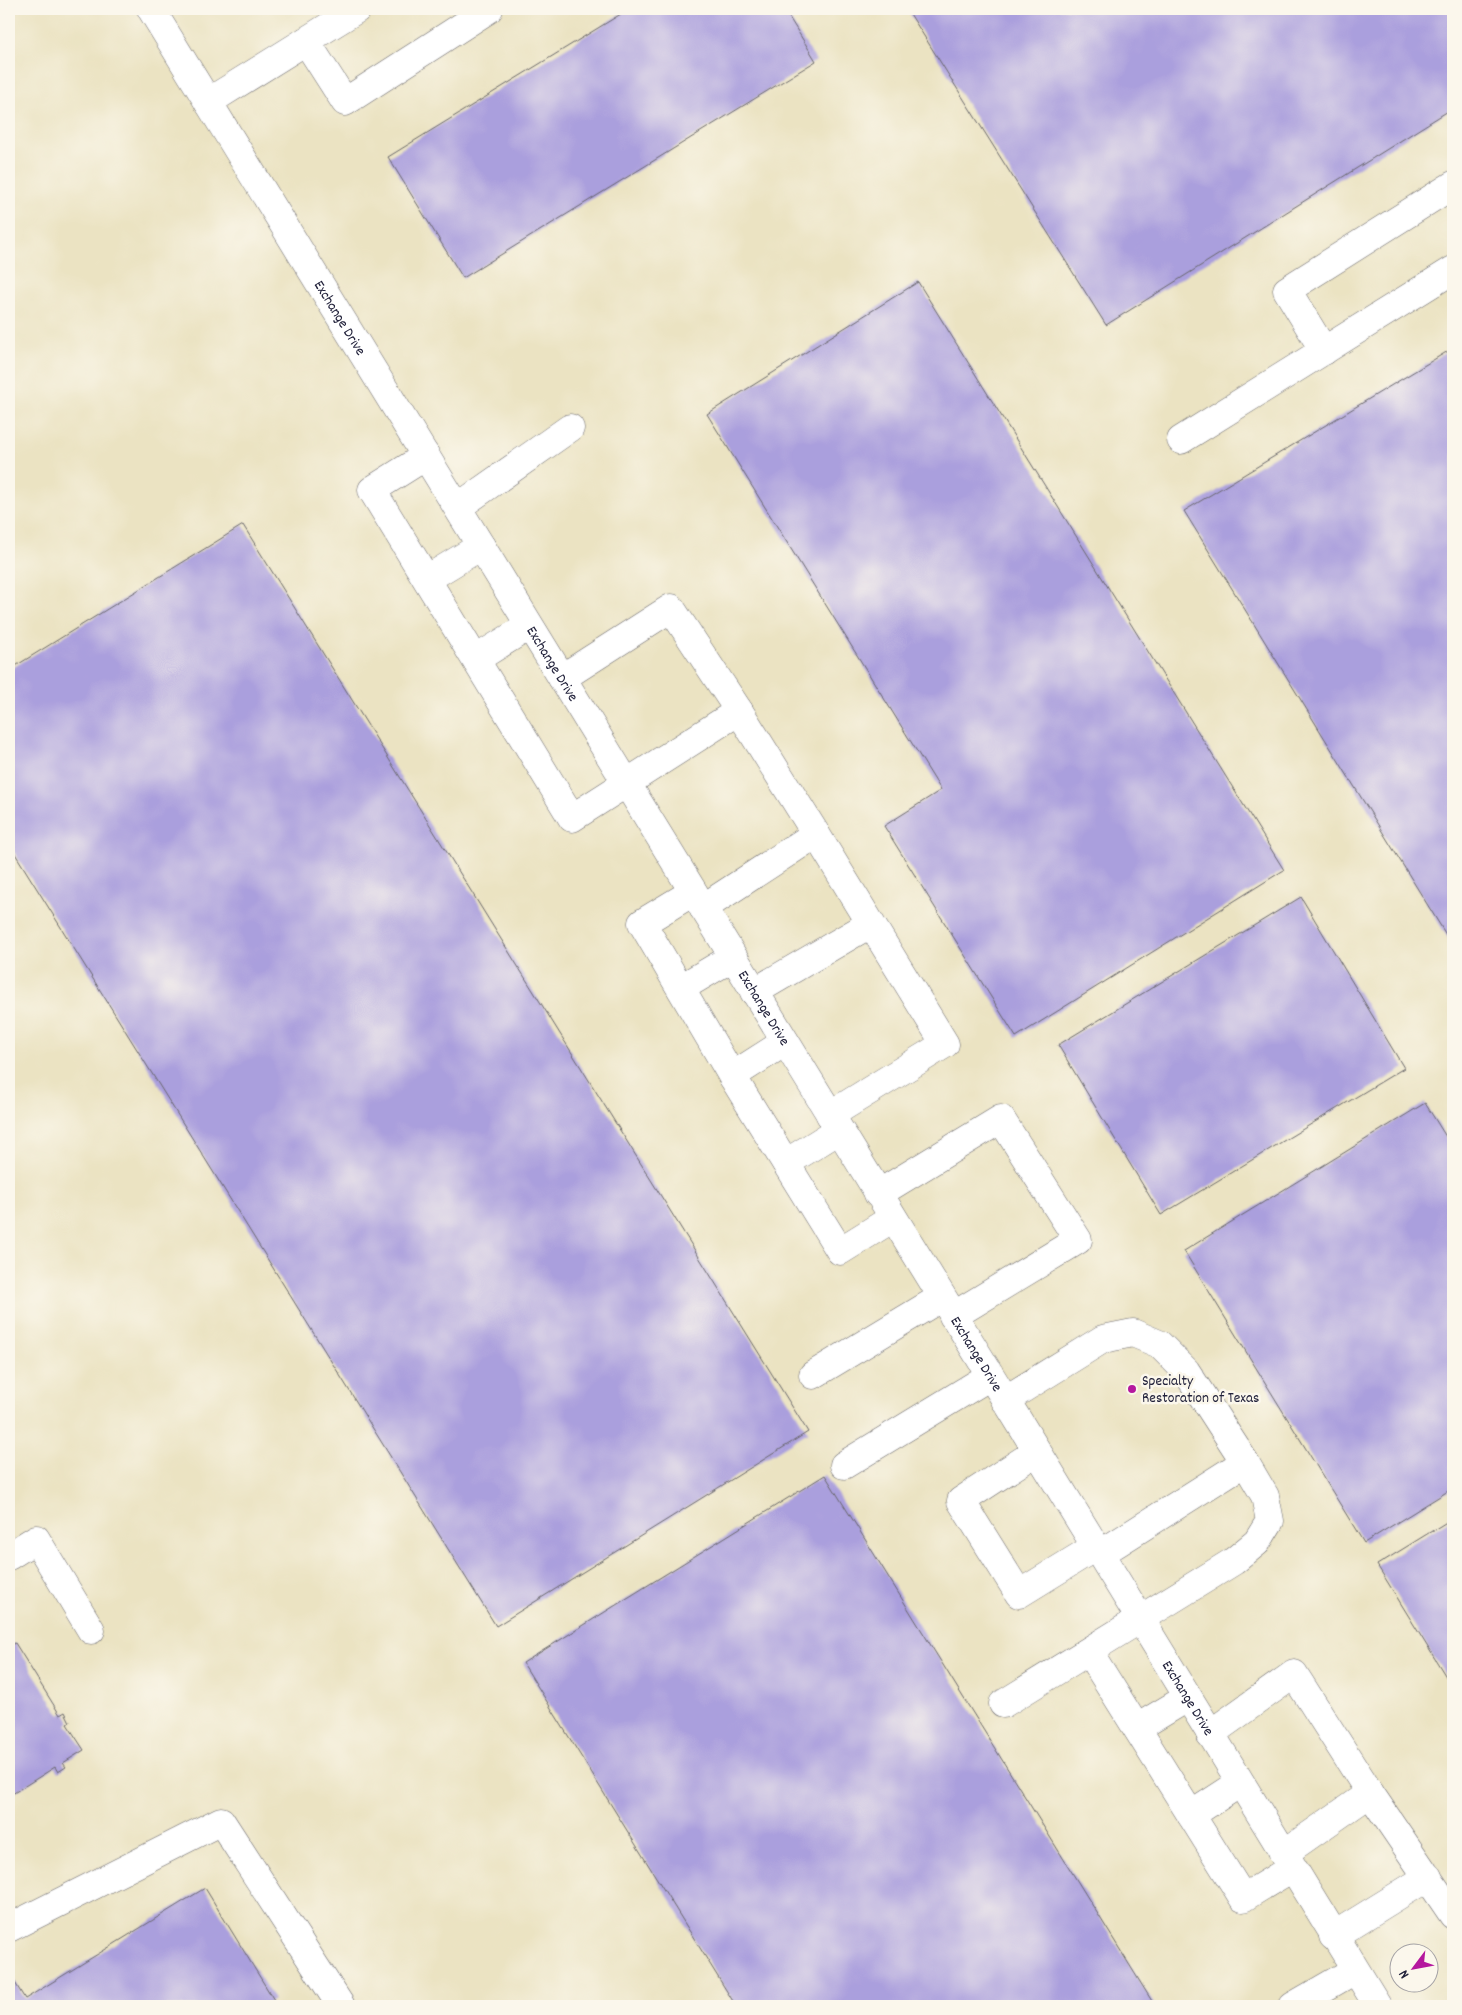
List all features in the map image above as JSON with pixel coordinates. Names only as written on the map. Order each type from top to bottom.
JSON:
[{"type":"street","name":"Exchange Drive","points":[[151,9],[1333,1936],[1378,2006]]},
{"type":"street","points":[[208,102],[357,9]]},
{"type":"street","points":[[306,41],[345,102],[489,9]]},
{"type":"street","points":[[1324,351],[1286,290],[1453,185]]},
{"type":"street","points":[[1181,440],[1453,270]]},
{"type":"street","points":[[458,507],[570,428]]},
{"type":"street","points":[[426,456],[372,490],[572,818],[740,711]]},
{"type":"street","points":[[427,579],[481,546]]},
{"type":"street","points":[[562,678],[671,608],[740,711],[945,1044],[834,1122],[786,1163]]},
{"type":"street","points":[[476,659],[529,626]]},
{"type":"street","points":[[816,834],[698,900],[642,923],[732,1076],[840,1251],[893,1218]]},
{"type":"street","points":[[754,992],[870,924]]},
{"type":"street","points":[[681,988],[733,957]]},
{"type":"street","points":[[732,1076],[785,1042]]},
{"type":"street","points":[[813,1375],[1078,1240],[1001,1119],[878,1194]]},
{"type":"street","points":[[1003,1704],[1140,1621],[1234,1561],[1257,1542],[1270,1521],[1265,1496],[1245,1462],[1186,1371],[1159,1344],[1133,1333],[1103,1338],[1004,1400]]},
{"type":"street","points":[[844,1465],[990,1376]]},
{"type":"street","points":[[1036,1452],[961,1501],[1019,1594],[1098,1551],[1245,1462]]},
{"type":"street","points":[[9,1556],[36,1538],[91,1630]]},
{"type":"street","points":[[1089,1652],[1243,1898],[1370,1793]]},
{"type":"street","points":[[1210,1734],[1294,1674],[1370,1793],[1453,1915]]},
{"type":"street","points":[[1137,1728],[1187,1698]]},
{"type":"street","points":[[1191,1815],[1240,1783]]},
{"type":"street","points":[[9,1928],[221,1821],[341,2006]]},
{"type":"street","points":[[1333,1936],[1428,1877]]},
{"type":"street","points":[[1293,2006],[1354,1970]]},
{"type":"building","points":[[629,9],[784,9],[816,61],[463,278],[388,157]]},
{"type":"building","points":[[907,9],[1453,9],[1453,108],[1106,325]]},
{"type":"building","points":[[918,282],[1284,870],[1016,1037],[884,826],[941,790],[707,414]]},
{"type":"building","points":[[1453,348],[1453,946],[1184,511]]},
{"type":"building","points":[[243,525],[808,1432],[496,1626],[9,844],[9,670]]},
{"type":"building","points":[[1301,897],[1404,1068],[1161,1215],[1058,1045]]},
{"type":"building","points":[[1425,1103],[1453,1148],[1453,1488],[1364,1543],[1184,1251]]},
{"type":"building","points":[[825,1475],[1155,2006],[736,2006],[523,1663]]},
{"type":"building","points":[[1453,1518],[1453,1688],[1377,1565]]},
{"type":"building","points":[[15,1643],[60,1715],[65,1712],[70,1722],[67,1724],[84,1750],[63,1763],[66,1767],[58,1772],[55,1767],[9,1796],[9,1646]]},
{"type":"building","points":[[205,1888],[274,2000],[269,2003],[271,2006],[9,2006],[9,1973],[25,1999]]},
{"type":"place","name":"Specialty Restoration of Texas","points":[[1132,1389]]}]
